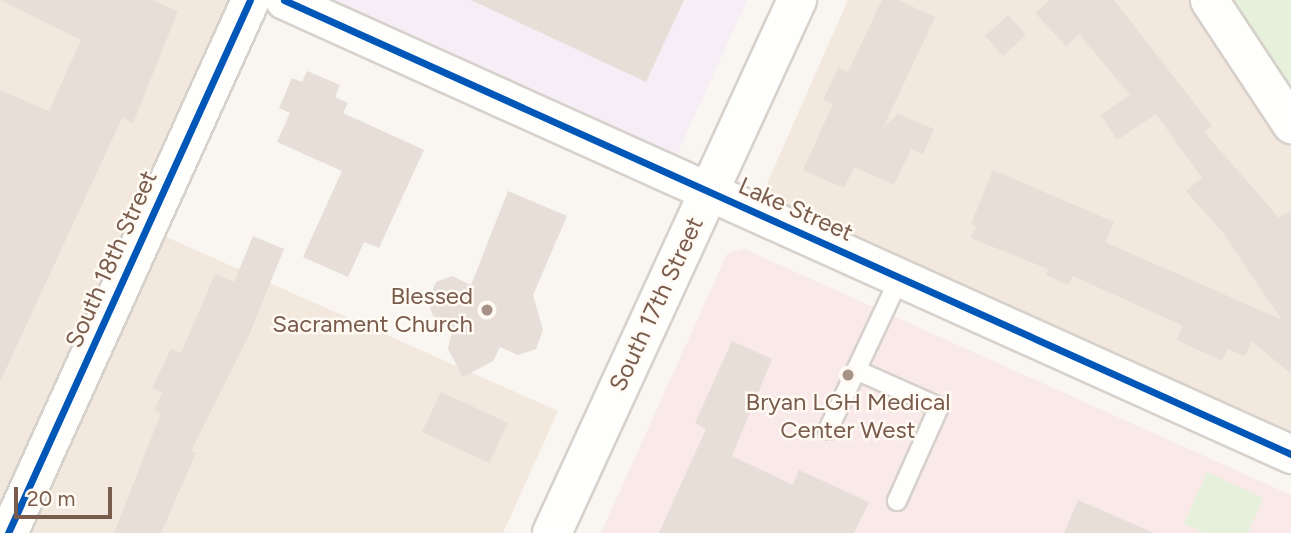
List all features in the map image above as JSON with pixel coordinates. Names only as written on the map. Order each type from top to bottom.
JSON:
[{"type":"main road","name":"South 17th Street","points":[[552,533],[797,0]]},
{"type":"street","name":"South 18th Street","points":[[8,533],[250,0]]},
{"type":"street","name":"Lake Street","points":[[284,0],[1291,453]]},
{"type":"street","points":[[1209,0],[1291,124]]},
{"type":"lane","points":[[828,430],[900,277]]},
{"type":"lane","points":[[856,370],[939,407],[897,501]]},
{"type":"shaded area","points":[[0,0],[250,0],[146,228],[558,411],[503,533],[0,533]]},
{"type":"shaded area","points":[[284,0],[747,0],[669,172]]},
{"type":"shaded area","points":[[848,0],[1209,0],[1291,124],[1291,454],[755,211]]},
{"type":"shaded area","name":"Bryan LGH Medical Center West","points":[[744,249],[1291,495],[1291,533],[601,533],[727,254]]},
{"type":"green space","points":[[1209,0],[1291,0],[1291,124]]},
{"type":"green space","points":[[1207,472],[1263,498],[1248,533],[1204,533],[1184,524]]},
{"type":"building","points":[[0,0],[152,0],[178,11],[133,123],[122,118],[0,382],[0,90],[49,111],[81,40]]},
{"type":"building","points":[[471,0],[684,0],[646,82]]},
{"type":"building","points":[[882,0],[898,0],[935,17],[883,128],[898,114],[934,129],[923,154],[911,149],[894,185],[854,167],[844,188],[803,170],[833,104],[823,100],[838,68],[848,72]]},
{"type":"building","points":[[1050,0],[1114,0],[1212,126],[1204,132],[1279,218],[1291,210],[1291,374],[1252,341],[1245,356],[1228,349],[1222,361],[1177,340],[1183,326],[1073,276],[1068,285],[1046,275],[1048,269],[971,238],[976,226],[971,224],[993,170],[1114,222],[1105,242],[1282,320],[1223,233],[1186,191],[1202,178],[1156,114],[1117,140],[1101,115],[1130,95],[1079,34],[1066,46],[1035,13]]},
{"type":"building","points":[[1008,15],[1026,35],[1003,56],[985,36]]},
{"type":"building","points":[[307,71],[340,85],[335,97],[348,103],[343,113],[424,150],[379,248],[364,242],[348,277],[303,257],[342,171],[277,142],[290,113],[279,108],[292,78],[302,82]]},
{"type":"building","points":[[508,191],[567,216],[533,295],[543,330],[536,349],[518,355],[500,347],[493,361],[463,377],[448,349],[453,326],[433,316],[428,301],[436,282],[452,276],[471,285]]},
{"type":"building","points":[[253,236],[284,249],[250,333],[191,451],[196,453],[161,533],[114,533],[161,413],[154,410],[162,393],[152,388],[171,349],[181,353],[215,274],[234,282]]},
{"type":"building","points":[[732,341],[772,359],[732,456],[793,485],[799,470],[869,502],[854,533],[659,533],[706,429],[695,423]]},
{"type":"building","points":[[441,392],[508,423],[489,463],[422,432]]},
{"type":"building","points":[[1078,500],[1154,533],[1064,533]]},
{"type":"cycle path","points":[[8,533],[250,0]]},
{"type":"cycle path","points":[[284,0],[1291,454]]},
{"type":"place","name":"Blessed Sacrament Church","points":[[487,310]]},
{"type":"place","name":"Bryan LGH Medical Center West","points":[[848,375]]}]
